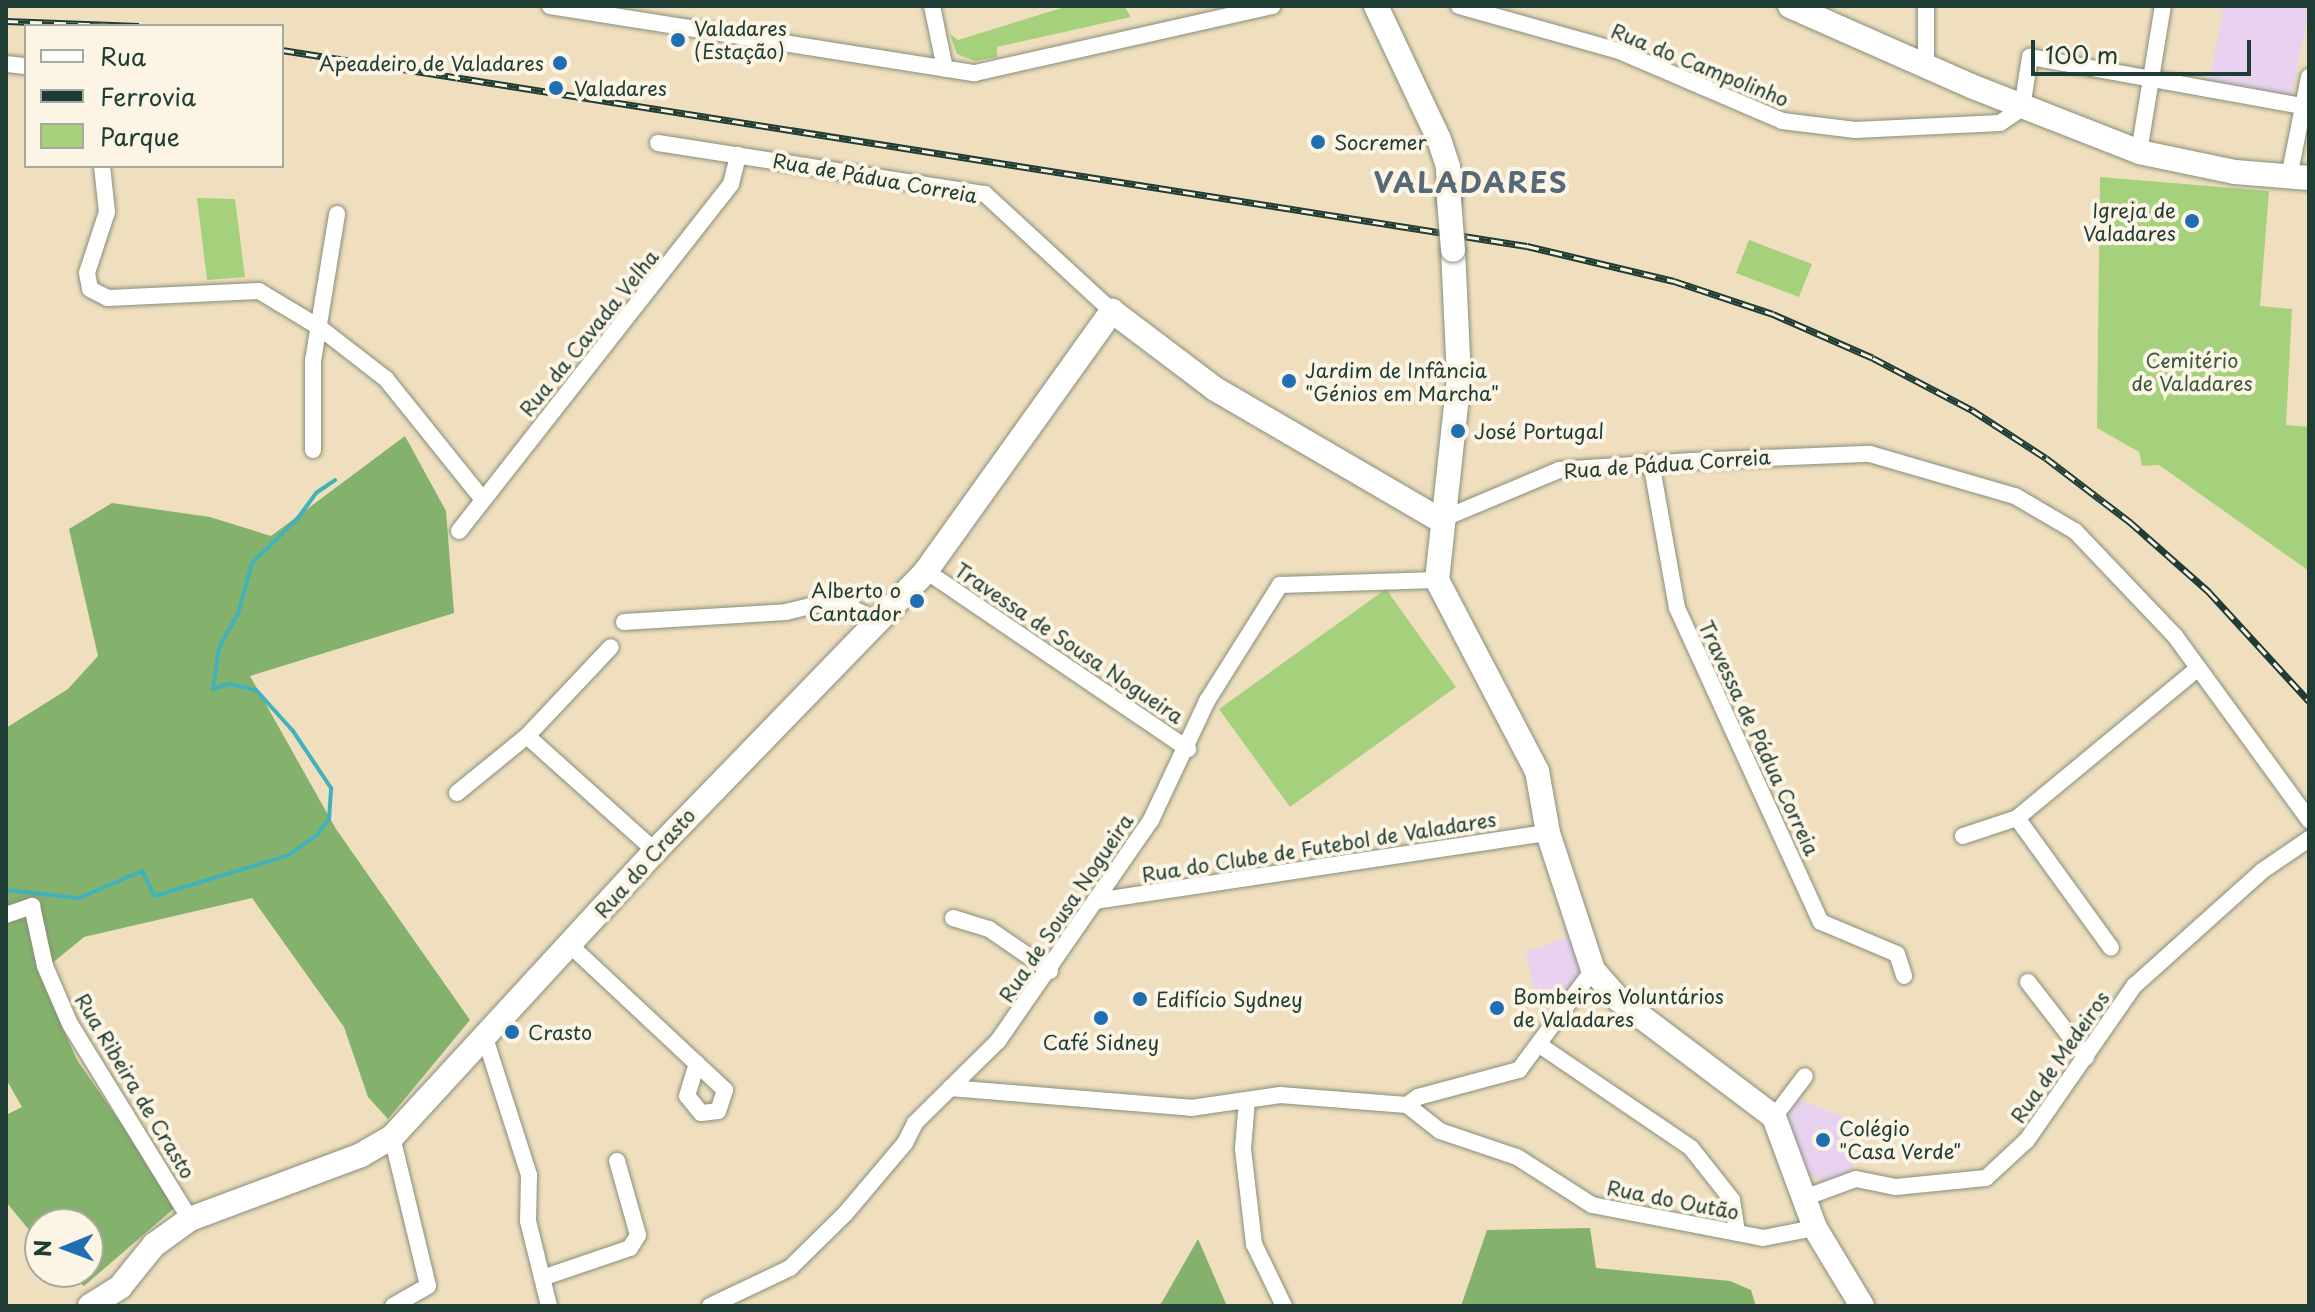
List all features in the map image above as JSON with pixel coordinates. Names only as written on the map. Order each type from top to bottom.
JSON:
[{"type":"street","points":[[550,6],[945,69],[996,70],[1273,6]]},
{"type":"street","points":[[932,6],[945,69]]},
{"type":"street","points":[[1376,6],[1439,139],[1448,167],[1459,378],[1440,520],[1437,580],[1537,771],[1548,833],[1593,970],[1619,1000],[1774,1117],[1815,1228],[1862,1306]]},
{"type":"street","name":"Rua do Campolinho","points":[[1459,6],[1619,51],[1782,121],[1855,130],[2000,123],[2022,108]]},
{"type":"street","points":[[1790,6],[2022,108],[2139,152],[2189,165],[2299,177],[2303,106],[2309,77]]},
{"type":"street","points":[[1926,6],[1926,65]]},
{"type":"street","points":[[2139,152],[2163,6]]},
{"type":"street","points":[[2022,108],[2030,57],[2150,83],[2303,106]]},
{"type":"street","name":"Rua de Pádua Correia","points":[[658,143],[985,194],[1112,311],[1215,389],[1440,520],[1537,475],[1651,462],[1870,454],[2015,496],[2075,531],[2175,636],[2309,820]]},
{"type":"street","name":"Rua da Cavada Velha","points":[[459,531],[481,497],[731,184],[738,155]]},
{"type":"street","points":[[102,168],[107,212],[87,273],[90,289],[108,298],[259,291],[319,327],[386,379],[481,497]]},
{"type":"street","points":[[313,450],[319,327],[337,214]]},
{"type":"street","name":"Rua do Crasto","points":[[90,1306],[120,1287],[154,1245],[190,1219],[361,1155],[392,1137],[486,1041],[655,851],[880,622],[926,571],[1112,311]]},
{"type":"street","name":"Travessa de Pádua Correia","points":[[1651,462],[1677,608],[1821,922],[1897,954],[1904,976]]},
{"type":"street","name":"Travessa de Sousa Nogueira","points":[[926,571],[1188,749]]},
{"type":"street","name":"Rua de Sousa Nogueira","points":[[710,1306],[790,1268],[845,1214],[905,1143],[915,1123],[998,1041],[1050,971],[1151,820],[1234,653],[1280,585],[1437,580]]},
{"type":"street","points":[[624,622],[786,612],[835,600],[880,622]]},
{"type":"street","points":[[457,793],[527,736],[611,647]]},
{"type":"street","points":[[1963,836],[2017,818],[2198,668]]},
{"type":"street","points":[[527,736],[655,851]]},
{"type":"street","points":[[2017,818],[2111,948]]},
{"type":"street","name":"Rua do Clube de Futebol de Valadares","points":[[1096,901],[1548,833]]},
{"type":"street","name":"Rua de Medeiros","points":[[1804,1198],[1856,1179],[1896,1187],[1986,1178],[2027,1140],[2134,986],[2262,871],[2309,839]]},
{"type":"street","name":"Rua Ribeira de Crasto","points":[[6,915],[32,906],[45,966],[70,1024],[190,1219]]},
{"type":"street","points":[[953,918],[989,929],[1050,971]]},
{"type":"street","points":[[571,946],[697,1064]]},
{"type":"street","points":[[950,1088],[1191,1108],[1280,1095],[1407,1105],[1418,1097],[1519,1070],[1541,1046],[1593,970]]},
{"type":"street","points":[[2028,982],[2086,1057]]},
{"type":"street","points":[[486,1041],[529,1175],[528,1221],[549,1306]]},
{"type":"street","points":[[1541,1046],[1691,1148],[1732,1200],[1737,1233]]},
{"type":"street","points":[[1774,1117],[1805,1076]]},
{"type":"street","points":[[1247,1100],[1246,1199],[1254,1244],[1284,1306]]},
{"type":"street","name":"Rua do Outão","points":[[1407,1105],[1440,1131],[1517,1157],[1592,1205],[1763,1238],[1815,1228]]},
{"type":"street","points":[[392,1137],[428,1286],[393,1306]]},
{"type":"street","points":[[542,1278],[630,1248],[638,1235],[617,1161]]},
{"type":"shaded area","points":[[2224,6],[2309,6],[2292,96],[2209,82]]},
{"type":"shaded area","points":[[1575,934],[1582,971],[1554,1016],[1551,1001],[1536,999],[1526,952]]},
{"type":"shaded area","name":"Colégio \"Casa Verde\"","points":[[1796,1099],[1862,1124],[1853,1170],[1824,1181],[1808,1174],[1785,1123]]},
{"type":"green space","points":[[1068,6],[1124,6],[1131,17],[997,47],[997,57],[975,61],[957,54],[950,34],[958,40]]},
{"type":"green space","name":"Cemitério de Valadares","points":[[2100,177],[2269,191],[2260,306],[2292,309],[2286,425],[2309,427],[2309,571],[2159,465],[2142,466],[2139,452],[2097,428]]},
{"type":"green space","points":[[197,198],[235,199],[245,277],[207,280]]},
{"type":"green space","points":[[1749,240],[1812,264],[1799,297],[1736,273]]},
{"type":"green space","points":[[405,436],[446,511],[454,613],[250,676],[336,829],[470,1020],[388,1119],[368,1097],[344,1027],[252,898],[84,937],[39,974],[77,1060],[178,1205],[104,1269],[104,1208],[24,1208],[24,1224],[6,1202],[6,1115],[22,1107],[6,1079],[6,728],[68,689],[98,656],[69,529],[112,503],[210,517],[271,536]]},
{"type":"green space","points":[[1386,589],[1456,687],[1290,807],[1219,709]]},
{"type":"green space","points":[[1590,1228],[1596,1268],[1730,1281],[1751,1290],[1756,1306],[1461,1306],[1487,1230]]},
{"type":"green space","points":[[1198,1239],[1227,1306],[1158,1306],[1162,1302]]},
{"type":"waterway","points":[[6,890],[79,898],[142,871],[155,896],[289,855],[318,834],[329,819],[331,788],[293,731],[256,690],[229,684],[213,689],[219,648],[238,614],[252,563],[298,518],[316,493],[335,480]]},
{"type":"railway","points":[[6,21],[86,24]]},
{"type":"railway","points":[[284,50],[1527,246],[1674,281],[1773,314],[1873,358],[1972,410],[2046,458],[2130,522],[2209,592],[2309,701]]},
{"type":"place","name":"Valadares (Estação)","points":[[678,40]]},
{"type":"place","name":"Apeadeiro de Valadares","points":[[560,63]]},
{"type":"place","name":"Valadares","points":[[556,88]]},
{"type":"place","name":"Socremer","points":[[1318,142]]},
{"type":"place","name":"Igreja de Valadares","points":[[2192,221]]},
{"type":"place","name":"Jardim de Infância \"Génios em Marcha\"","points":[[1289,381]]},
{"type":"place","name":"José Portugal","points":[[1458,431]]},
{"type":"place","name":"Alberto o Cantador","points":[[917,601]]},
{"type":"place","name":"Edifício Sydney","points":[[1140,999]]},
{"type":"place","name":"Bombeiros Voluntários de Valadares","points":[[1497,1008]]},
{"type":"place","name":"Café Sidney","points":[[1101,1018]]},
{"type":"place","name":"Crasto","points":[[512,1032]]},
{"type":"place","name":"Colégio \"Casa Verde\"","points":[[1823,1140]]},
{"type":"district","name":"VALADARES","points":[[1471,182]]}]
